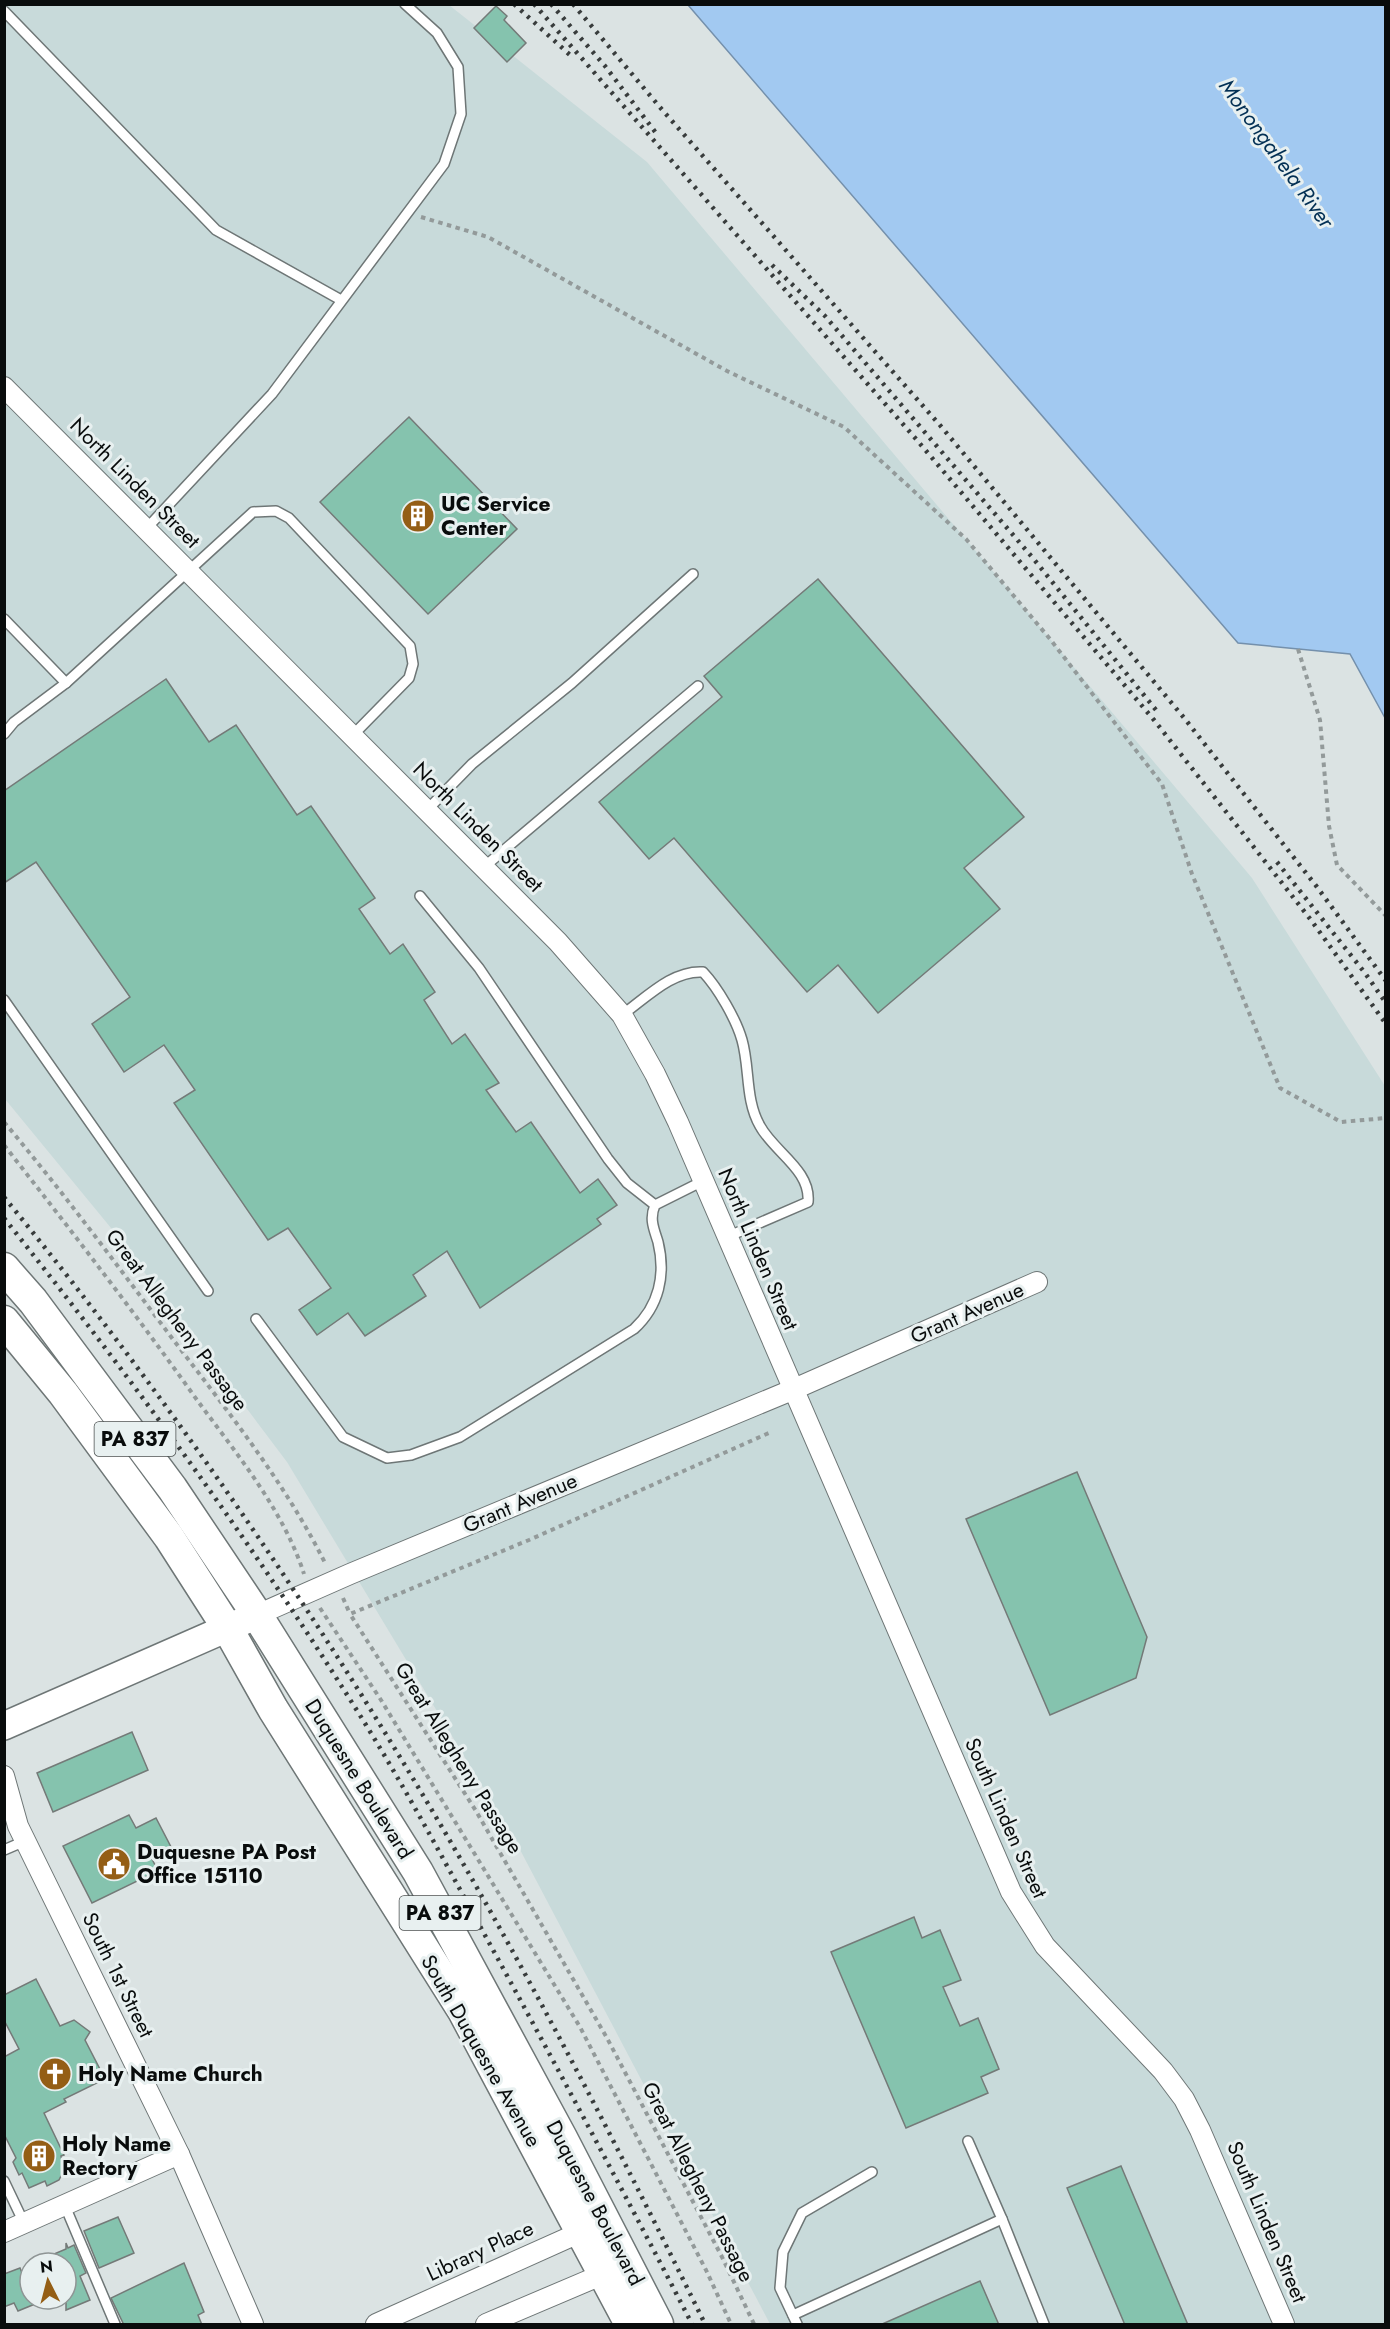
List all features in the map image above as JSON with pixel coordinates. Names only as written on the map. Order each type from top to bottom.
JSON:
[{"type":"main road","name":"Duquesne Boulevard","points":[[4,1268],[33,1301],[172,1488],[257,1615],[418,1872],[593,2226]]},
{"type":"main road","name":"PA 837","points":[[4,1321],[63,1393],[162,1528],[228,1629]]},
{"type":"main road","name":"South Duquesne Avenue","points":[[228,1629],[273,1709],[463,2012],[593,2226],[616,2269],[630,2325]]},
{"type":"main road","name":"Duquesne Boulevard","points":[[616,2269],[658,2325]]},
{"type":"street","name":"North Linden Street","points":[[4,387],[558,942],[622,1015],[655,1074],[792,1390]]},
{"type":"street","name":"Grant Avenue","points":[[4,1726],[309,1592],[792,1390],[1037,1282]]},
{"type":"street","name":"South Linden Street","points":[[792,1390],[1011,1892],[1045,1946],[1163,2071],[1184,2099],[1200,2130],[1284,2325]]},
{"type":"street","name":"South 1st Street","points":[[4,1776],[18,1826],[179,2154],[253,2325]]},
{"type":"street","points":[[4,2232],[179,2154]]},
{"type":"street","name":"Library Place","points":[[376,2325],[593,2226]]},
{"type":"street","points":[[486,2325],[616,2269]]},
{"type":"lane","points":[[147,528],[272,394],[444,164],[461,114],[458,67],[437,33],[405,4]]},
{"type":"lane","points":[[4,11],[216,230],[341,300]]},
{"type":"lane","points":[[4,734],[14,722],[66,683],[253,512],[276,511],[289,518],[410,646],[413,664],[409,678],[353,735]]},
{"type":"lane","points":[[427,810],[472,764],[572,682],[693,574]]},
{"type":"lane","points":[[4,619],[66,683]]},
{"type":"lane","points":[[484,867],[698,686]]},
{"type":"lane","points":[[420,896],[479,968],[627,1184],[655,1205]]},
{"type":"lane","points":[[622,1015],[677,976],[691,971],[703,972],[713,982],[742,1040],[752,1108],[760,1127],[798,1171],[809,1190],[808,1202],[727,1237]]},
{"type":"lane","points":[[4,1000],[208,1291]]},
{"type":"lane","points":[[256,1319],[343,1437],[387,1458],[411,1455],[460,1437],[634,1329],[645,1318],[660,1286],[663,1268],[652,1226],[652,1213],[655,1205],[703,1181]]},
{"type":"lane","points":[[4,1850],[25,1841]]},
{"type":"lane","points":[[968,2141],[1044,2325]]},
{"type":"lane","points":[[872,2172],[802,2213],[783,2252],[780,2288],[795,2320],[1002,2219]]},
{"type":"lane","points":[[4,2181],[24,2223]]},
{"type":"lane","points":[[65,2206],[115,2325]]},
{"type":"path","points":[[406,214],[432,218],[488,237],[727,371],[844,427],[966,539],[1050,639],[1162,784],[1192,874],[1280,1088],[1341,1122],[1386,1118]]},
{"type":"path","points":[[1298,649],[1320,720],[1329,826],[1337,866],[1386,916]]},
{"type":"path","name":"Great Allegheny Passage","points":[[4,1122],[46,1170],[255,1448],[315,1543]]},
{"type":"path","points":[[4,1144],[136,1316],[245,1465],[295,1545],[309,1592],[381,1700],[580,2027],[706,2270],[731,2325]]},
{"type":"path","name":"Great Allegheny Passage","points":[[754,2325],[722,2257],[601,2028],[476,1811],[350,1614],[529,1540],[771,1432]]},
{"type":"shaded area","points":[[4,5],[449,5],[647,162],[1252,878],[1385,1086],[1385,2324],[770,2324],[517,1844],[287,1462],[111,1228],[5,1099]]},
{"type":"water","name":"Monongahela River","points":[[688,5],[1385,5],[1385,718],[1350,654],[1238,643]]},
{"type":"building","points":[[496,6],[507,16],[504,20],[526,43],[507,62],[474,28]]},
{"type":"building","name":"UC Service Center","points":[[409,417],[517,529],[428,614],[320,502]]},
{"type":"building","points":[[818,579],[1024,817],[964,868],[1000,909],[878,1013],[838,965],[807,992],[674,838],[649,859],[599,802],[722,697],[704,676]]},
{"type":"building","points":[[166,679],[209,742],[236,725],[297,815],[311,806],[375,898],[359,909],[390,954],[403,944],[435,992],[424,1000],[452,1044],[465,1034],[499,1083],[486,1090],[516,1132],[531,1122],[580,1193],[598,1179],[617,1205],[597,1219],[601,1224],[480,1308],[447,1251],[413,1275],[426,1296],[365,1336],[348,1313],[317,1335],[299,1310],[331,1288],[288,1228],[268,1240],[174,1103],[195,1090],[164,1045],[124,1072],[92,1024],[130,997],[36,862],[4,883],[4,791]]},
{"type":"building","points":[[1077,1472],[1147,1637],[1136,1678],[1050,1715],[966,1519]]},
{"type":"building","points":[[132,1732],[148,1770],[53,1812],[37,1773]]},
{"type":"building","name":"Duquesne PA Post Office 15110","points":[[129,1815],[136,1828],[156,1818],[171,1847],[151,1857],[158,1871],[92,1903],[63,1846]]},
{"type":"building","points":[[914,1917],[922,1938],[940,1930],[961,1980],[943,1987],[960,2026],[978,2018],[999,2069],[981,2077],[988,2093],[906,2128],[831,1952]]},
{"type":"building","points":[[36,1979],[60,2026],[74,2020],[90,2032],[85,2040],[105,2079],[64,2099],[66,2102],[44,2113],[64,2155],[61,2156],[64,2170],[59,2180],[47,2186],[45,2181],[29,2188],[22,2173],[19,2175],[13,2162],[16,2158],[4,2134],[4,2057],[19,2049],[4,2020],[4,1995]]},
{"type":"building","points":[[1121,2166],[1188,2325],[1125,2325],[1067,2188]]},
{"type":"building","points":[[118,2217],[134,2253],[99,2268],[84,2231]]},
{"type":"building","points":[[66,2243],[68,2248],[74,2245],[77,2251],[61,2251],[66,2249]]},
{"type":"building","points":[[78,2254],[86,2273],[80,2276],[90,2300],[78,2305]]},
{"type":"building","points":[[184,2263],[204,2312],[198,2315],[202,2325],[124,2325],[111,2298]]},
{"type":"building","points":[[18,2269],[18,2311],[14,2303],[4,2307],[4,2274]]},
{"type":"building","points":[[980,2281],[999,2325],[880,2325]]},
{"type":"railway","points":[[514,4],[570,55]]},
{"type":"railway","points":[[534,4],[916,439],[1154,720],[1311,920],[1386,1024]]},
{"type":"railway","points":[[551,4],[605,66],[656,133]]},
{"type":"railway","points":[[573,4],[664,112],[939,424],[1185,719],[1317,887],[1386,981]]},
{"type":"railway","points":[[772,265],[825,316],[1032,557],[1156,710]]},
{"type":"railway","points":[[1277,862],[1386,1003]]},
{"type":"railway","points":[[4,1197],[65,1273],[181,1428],[292,1587],[345,1669],[481,1894],[612,2138],[705,2324]]},
{"type":"railway","points":[[4,1218],[100,1341],[192,1466],[281,1594],[366,1725],[498,1959],[692,2324]]},
{"type":"place","name":"UC Service Center","points":[[418,516]]},
{"type":"place","name":"Duquesne PA Post Office 15110","points":[[114,1864]]},
{"type":"place","name":"Holy Name Church","points":[[55,2074]]},
{"type":"place","name":"Holy Name Rectory","points":[[39,2156]]}]
